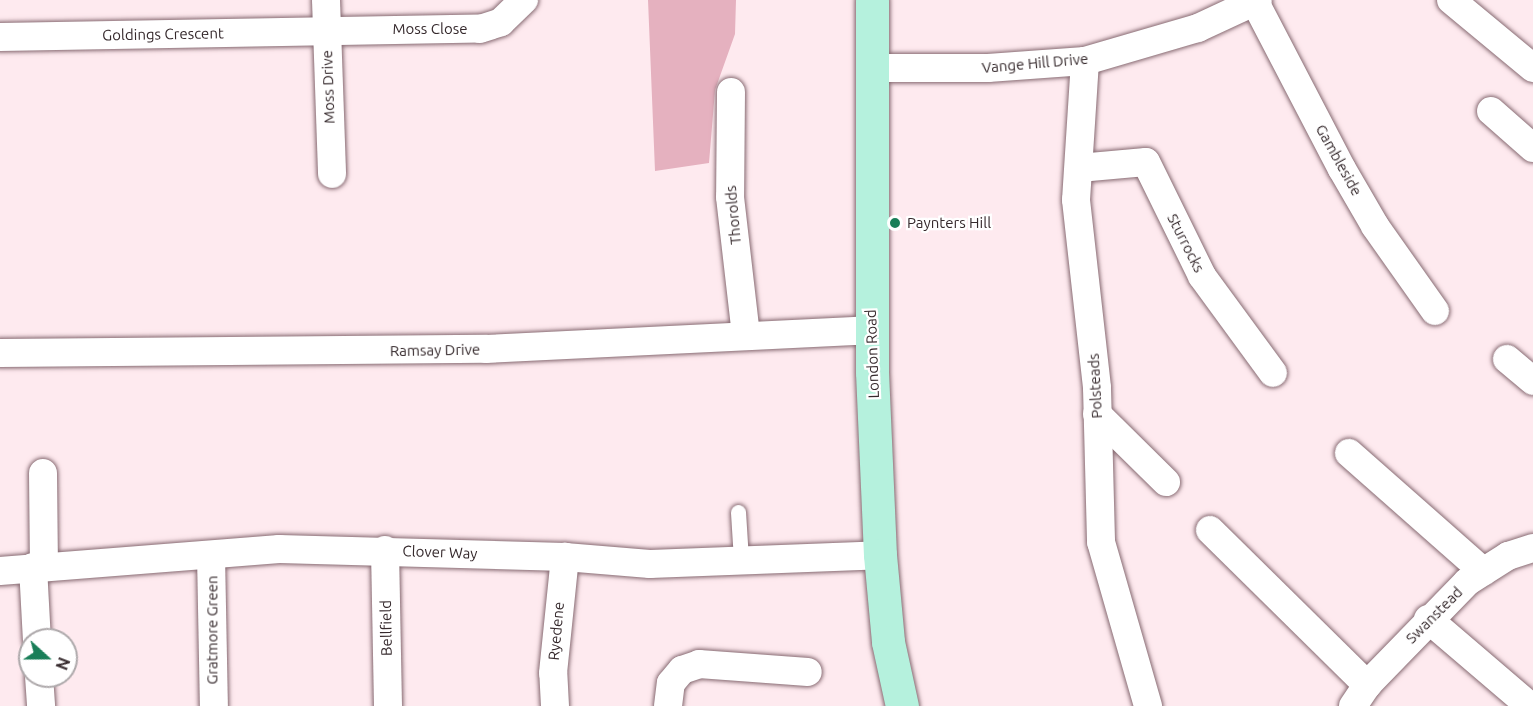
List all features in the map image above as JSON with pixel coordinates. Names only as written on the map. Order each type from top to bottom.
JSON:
[{"type":"main road","name":"London Road","points":[[872,0],[870,330],[880,555],[888,642],[902,706]]},
{"type":"street","name":"Moss Drive","points":[[326,0],[332,174]]},
{"type":"street","name":"Moss Close","points":[[326,30],[480,29],[501,22],[524,0]]},
{"type":"street","points":[[1451,0],[1533,68]]},
{"type":"street","name":"Vange Hill Drive","points":[[873,68],[988,68],[1085,61],[1198,28],[1257,1]]},
{"type":"street","name":"Gambleside","points":[[1257,1],[1342,169],[1376,226],[1435,311]]},
{"type":"street","name":"Goldings Crescent","points":[[0,37],[326,30]]},
{"type":"street","name":"Polsteads","points":[[1085,61],[1076,200],[1097,388],[1101,542],[1148,706]]},
{"type":"street","name":"Thorolds","points":[[730,92],[730,197],[746,336]]},
{"type":"street","points":[[1491,111],[1533,148]]},
{"type":"street","name":"Sturrocks","points":[[1079,168],[1146,162],[1202,276],[1273,373]]},
{"type":"street","name":"Ramsay Drive","points":[[0,353],[486,349],[870,330]]},
{"type":"street","points":[[1508,359],[1533,381]]},
{"type":"street","points":[[1097,414],[1166,482]]},
{"type":"street","points":[[1349,453],[1483,571]]},
{"type":"street","points":[[37,628],[43,473]]},
{"type":"street","points":[[1210,530],[1360,696]]},
{"type":"street","name":"Swanstead","points":[[1360,696],[1428,619],[1483,571],[1533,548]]},
{"type":"street","name":"Clover Way","points":[[0,572],[39,566],[279,549],[385,550],[565,557],[650,564],[880,555]]},
{"type":"street","name":"Bellfield","points":[[385,550],[387,706]]},
{"type":"street","name":"Gratmore Green","points":[[211,555],[214,706]]},
{"type":"street","name":"Ryedene","points":[[555,706],[553,673],[565,557]]},
{"type":"street","points":[[1428,619],[1530,706]]},
{"type":"street","points":[[668,706],[671,683],[682,670],[699,664],[808,672]]},
{"type":"street","points":[[40,688],[41,706]]},
{"type":"lane","points":[[738,512],[741,560]]},
{"type":"shaded area","points":[[648,0],[736,0],[735,34],[715,90],[709,163],[655,171]]},
{"type":"place","name":"Paynters Hill","points":[[895,223]]}]
